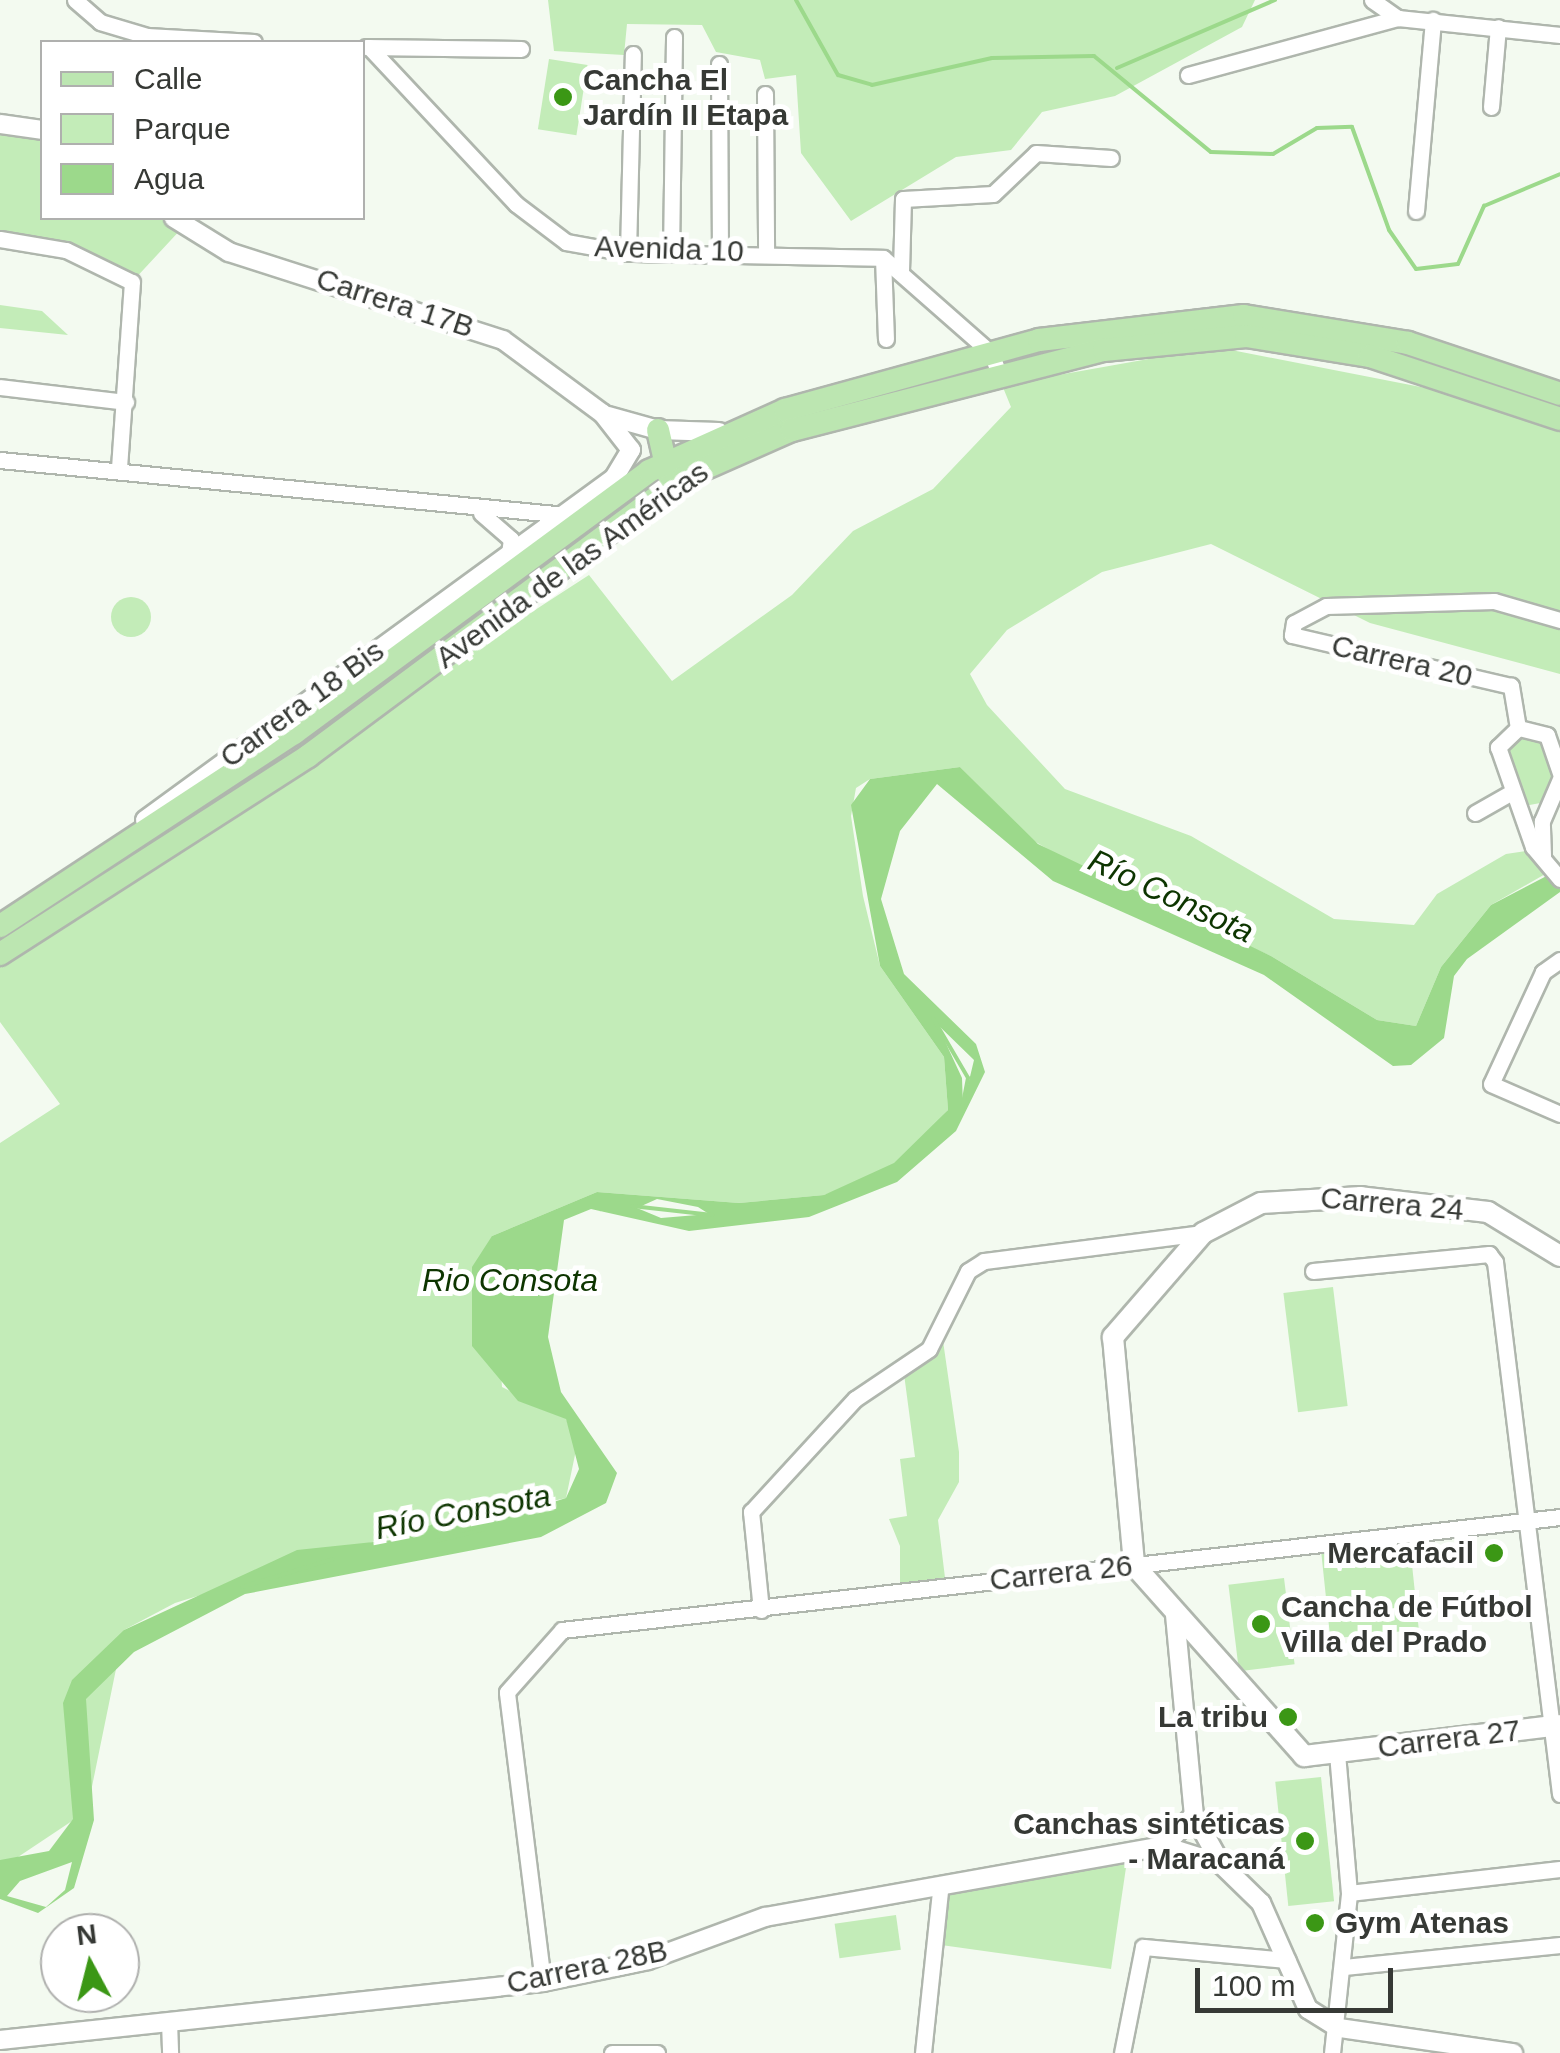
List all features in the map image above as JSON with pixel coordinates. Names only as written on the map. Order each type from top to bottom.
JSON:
[{"type":"main road","name":"Avenida de las Américas","points":[[0,954],[390,696],[606,536],[729,453],[1095,329],[1244,316],[1408,344],[1560,394]]},
{"type":"main road","name":"Avenida de las Américas","points":[[0,926],[294,733],[589,513],[719,432],[996,364],[1147,344],[1286,338],[1560,419]]},
{"type":"main road","points":[[606,536],[661,484],[670,459],[658,430]]},
{"type":"main road","points":[[390,696],[387,674],[502,576]]},
{"type":"main road","name":"Carrera 24","points":[[1134,1565],[1113,1337],[1202,1233],[1261,1203],[1393,1199],[1488,1212],[1560,1256]]},
{"type":"main road","points":[[1134,1565],[1175,1615]]},
{"type":"main road","name":"Carrera 27","points":[[1175,1615],[1304,1756],[1557,1725]]},
{"type":"street","points":[[75,0],[100,22],[173,40]]},
{"type":"street","points":[[1372,0],[1398,18]]},
{"type":"street","points":[[1188,75],[1398,18],[1560,35]]},
{"type":"street","points":[[1416,210],[1433,20]]},
{"type":"street","points":[[1490,107],[1498,26]]},
{"type":"street","points":[[671,254],[674,36]]},
{"type":"street","points":[[366,47],[521,50]]},
{"type":"street","name":"Avenida 10","points":[[366,47],[537,224],[566,242],[628,253],[883,258]]},
{"type":"street","points":[[628,253],[633,54]]},
{"type":"street","points":[[719,64],[720,253]]},
{"type":"street","points":[[766,94],[766,253]]},
{"type":"street","points":[[0,124],[40,130]]},
{"type":"street","points":[[901,271],[903,199],[993,194],[1036,152],[1110,158]]},
{"type":"street","name":"Carrera 17B","points":[[177,220],[229,252],[503,340],[603,414],[628,440],[628,464],[561,516]]},
{"type":"street","points":[[0,238],[66,250],[132,282],[120,470]]},
{"type":"street","points":[[883,258],[996,364]]},
{"type":"street","points":[[883,258],[886,340]]},
{"type":"street","points":[[0,388],[126,402]]},
{"type":"street","name":"Carrera 17B","points":[[603,414],[658,430],[719,432]]},
{"type":"street","name":"Carrera 18 Bis","points":[[0,460],[472,511],[561,516],[589,513]]},
{"type":"street","points":[[472,511],[502,525],[510,553],[502,576]]},
{"type":"street","name":"Carrera 18 Bis","points":[[98,862],[561,516]]},
{"type":"street","name":"Carrera 20","points":[[1518,728],[1512,686],[1292,635],[1300,615],[1326,606],[1494,601],[1560,620]]},
{"type":"street","points":[[1543,860],[1546,802],[1560,776],[1547,735],[1518,728],[1498,747],[1512,792],[1524,806],[1543,860],[1560,879]]},
{"type":"street","points":[[1475,814],[1512,792]]},
{"type":"street","points":[[1524,806],[1546,802]]},
{"type":"street","points":[[1560,960],[1542,972],[1491,1084],[1560,1114]]},
{"type":"street","points":[[761,1610],[751,1512],[855,1399],[929,1349],[968,1272],[984,1261],[1202,1233]]},
{"type":"street","points":[[1313,1271],[1488,1254],[1557,1725],[1560,1794]]},
{"type":"street","name":"Carrera 26","points":[[543,1982],[507,1692],[562,1630],[1560,1517]]},
{"type":"street","points":[[1175,1615],[1194,1815],[1222,1864],[1262,1902],[1308,2010],[1340,2028],[1512,2053]]},
{"type":"street","points":[[1332,2053],[1340,2028],[1349,1893],[1337,1752]]},
{"type":"street","points":[[1164,1846],[1194,1815]]},
{"type":"street","name":"Carrera 28B","points":[[0,2040],[543,1982],[648,1960],[765,1917],[940,1890],[1164,1846],[1222,1864]]},
{"type":"street","points":[[1349,1893],[1560,1869]]},
{"type":"street","points":[[923,2053],[940,1890]]},
{"type":"street","points":[[1344,1966],[1560,1945]]},
{"type":"street","points":[[1122,2053],[1143,1947],[1287,1960]]},
{"type":"street","points":[[168,2022],[170,2053]]},
{"type":"street","points":[[612,2053],[657,2053]]},
{"type":"green space","points":[[548,0],[1255,0],[1242,27],[1115,96],[1042,112],[1011,150],[956,157],[851,221],[801,153],[796,75],[765,79],[760,60],[716,52],[702,25],[627,24],[624,55],[554,51]]},
{"type":"green space","name":"Cancha El Jardín II Etapa","points":[[549,59],[588,65],[576,135],[538,129]]},
{"type":"green space","points":[[0,124],[40,130],[40,220],[176,220],[183,227],[132,282],[0,239]]},
{"type":"green space","points":[[0,305],[42,311],[68,335],[0,328]]},
{"type":"green space","points":[[1216,347],[1431,389],[1560,431],[1560,674],[1370,623],[1211,544],[1102,572],[1007,630],[970,674],[987,705],[1065,789],[1191,836],[1334,919],[1414,925],[1437,894],[1506,854],[1532,850],[1547,873],[1491,905],[1441,967],[1416,1026],[1377,1020],[1271,956],[1106,883],[1034,841],[960,767],[870,779],[856,788],[851,816],[863,896],[880,966],[944,1057],[948,1110],[890,1173],[824,1195],[739,1203],[597,1192],[492,1236],[502,1387],[566,1418],[576,1450],[566,1498],[379,1540],[175,1603],[124,1630],[87,1811],[0,1869],[0,1143],[60,1104],[0,1022],[0,957],[589,575],[672,681],[792,595],[853,531],[933,489],[1011,407],[1002,385]]},
{"type":"green space","points":[[131,597],[145,603],[151,617],[145,631],[131,637],[117,631],[111,617],[117,603]]},
{"type":"green space","points":[[1510,732],[1547,735],[1560,773],[1546,802],[1524,806],[1498,747]]},
{"type":"green space","points":[[1333,1287],[1348,1406],[1298,1412],[1283,1293]]},
{"type":"green space","points":[[941,1327],[959,1452],[959,1482],[938,1520],[946,1586],[900,1592],[900,1546],[889,1519],[907,1516],[900,1459],[915,1457],[904,1374]]},
{"type":"green space","points":[[1409,1536],[1419,1629],[1330,1639],[1320,1545]]},
{"type":"green space","name":"Cancha de Fútbol Villa del Prado","points":[[1284,1578],[1295,1664],[1239,1671],[1228,1585]]},
{"type":"green space","name":"Canchas sintéticas - Maracaná","points":[[1321,1777],[1334,1901],[1288,1906],[1275,1782]]},
{"type":"green space","points":[[1128,1854],[1111,1969],[934,1944],[940,1890]]},
{"type":"green space","points":[[896,1915],[901,1950],[839,1958],[835,1924]]},
{"type":"water","name":"Rio Consota","points":[[960,767],[1038,844],[1271,956],[1377,1020],[1416,1026],[1441,967],[1491,905],[1560,869],[1560,892],[1467,959],[1454,976],[1444,1038],[1411,1065],[1393,1066],[1264,975],[1053,881],[937,784],[900,831],[881,899],[904,974],[976,1044],[985,1072],[956,1131],[897,1182],[809,1217],[689,1231],[591,1209],[564,1220],[548,1337],[561,1392],[617,1473],[606,1503],[541,1537],[245,1594],[134,1652],[86,1699],[94,1820],[74,1888],[38,1913],[0,1899],[0,1860],[49,1851],[73,1819],[63,1703],[72,1680],[124,1630],[297,1550],[402,1539],[443,1519],[512,1515],[566,1498],[579,1469],[566,1419],[518,1401],[472,1346],[472,1267],[492,1236],[597,1192],[739,1203],[824,1195],[894,1163],[948,1110],[944,1057],[880,966],[851,805],[870,779]],"holes":[[[937,1024],[974,1060],[963,1106],[962,1078]],[[657,1199],[698,1207],[709,1214],[661,1218],[637,1208]],[[72,1862],[65,1890],[46,1907],[7,1896],[20,1881]]]},
{"type":"waterway","points":[[796,0],[838,75],[872,85],[992,58],[1094,56],[1211,152],[1273,154],[1317,128],[1352,127],[1389,230],[1416,269],[1458,264],[1484,206],[1560,174]]},
{"type":"waterway","points":[[1117,68],[1275,0]]},
{"type":"waterway","name":"Río Consota","points":[[933,1018],[968,1078],[962,1108]]},
{"type":"waterway","name":"Río Consota","points":[[632,1206],[712,1215]]},
{"type":"waterway","name":"Río Consota","points":[[436,1541],[485,1529]]},
{"type":"waterway","name":"Río Consota","points":[[242,1587],[333,1559]]},
{"type":"place","name":"Cancha El Jardín II Etapa","points":[[563,97]]},
{"type":"place","name":"Mercafacil","points":[[1494,1553]]},
{"type":"place","name":"Cancha de Fútbol Villa del Prado","points":[[1261,1624]]},
{"type":"place","name":"La tribu","points":[[1288,1717]]},
{"type":"place","name":"Canchas sintéticas - Maracaná","points":[[1305,1841]]},
{"type":"place","name":"Gym Atenas","points":[[1315,1923]]}]
